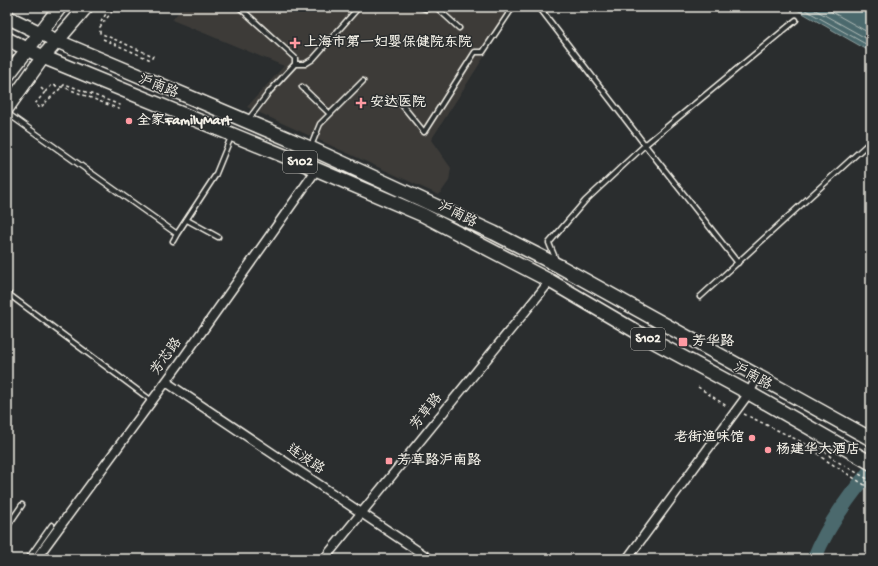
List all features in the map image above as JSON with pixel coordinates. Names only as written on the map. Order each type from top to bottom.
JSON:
[{"type":"main road","points":[[7,76],[60,7]]},
{"type":"main road","points":[[7,108],[43,57],[86,7]]},
{"type":"main road","name":"沪南路","points":[[7,17],[57,41],[310,148],[494,233],[559,266],[871,439]]},
{"type":"main road","name":"沪南路","points":[[7,40],[26,50],[317,169],[422,215],[550,281],[649,339],[749,393],[868,461]]},
{"type":"street","name":"芳芯路","points":[[36,559],[166,382],[317,169]]},
{"type":"street","name":"芳草路","points":[[324,559],[550,281]]},
{"type":"street","points":[[627,559],[749,393],[758,376]]},
{"type":"street","name":"连波路","points":[[166,382],[430,559]]},
{"type":"lane","points":[[239,7],[295,58],[295,64],[270,91],[247,122]]},
{"type":"lane","points":[[295,64],[305,64],[313,59],[360,7]]},
{"type":"lane","points":[[420,7],[426,9],[432,7]]},
{"type":"lane","points":[[436,7],[459,28]]},
{"type":"lane","points":[[398,100],[424,132],[475,52],[483,52],[513,7]]},
{"type":"lane","points":[[539,7],[738,263]]},
{"type":"lane","points":[[559,266],[549,243],[585,201],[645,145],[796,20]]},
{"type":"lane","points":[[310,148],[317,129],[363,81]]},
{"type":"lane","points":[[302,87],[330,114]]},
{"type":"lane","points":[[7,113],[177,234]]},
{"type":"lane","points":[[172,241],[215,176],[232,135]]},
{"type":"lane","points":[[700,297],[871,141]]},
{"type":"lane","points":[[187,220],[218,237]]},
{"type":"lane","points":[[7,293],[152,401]]},
{"type":"lane","points":[[7,527],[22,505]]},
{"type":"lane","points":[[28,559],[52,525]]},
{"type":"path","points":[[100,22],[111,7]]},
{"type":"path","points":[[103,39],[151,60],[153,56],[108,38],[100,33],[100,27],[114,9],[111,7]]},
{"type":"path","points":[[45,92],[35,104],[40,108],[45,103],[65,84],[120,105],[119,109],[66,88],[52,85],[45,92]]},
{"type":"path","points":[[41,88],[45,92]]},
{"type":"path","points":[[698,387],[735,411],[812,447],[821,457],[853,479],[871,489]]},
{"type":"path","points":[[856,472],[871,481]]},
{"type":"shaded area","name":"安达医院","points":[[183,7],[509,7],[482,49],[484,57],[431,140],[451,168],[449,181],[439,195],[247,107],[284,66],[172,20]]},
{"type":"water","points":[[792,7],[866,7],[871,11],[871,52]]},
{"type":"waterway","points":[[814,559],[825,535],[839,512],[871,470]]},
{"type":"place","name":"上海市第一妇婴保健院东院","points":[[295,43]]},
{"type":"place","name":"安达医院","points":[[361,103]]},
{"type":"place","name":"全家FamilyMart","points":[[129,121]]},
{"type":"place","name":"芳华路","points":[[683,342]]},
{"type":"place","name":"老街渔味馆","points":[[752,438]]},
{"type":"place","name":"杨建华大酒店","points":[[768,450]]},
{"type":"place","name":"芳草路沪南路","points":[[389,461]]}]
